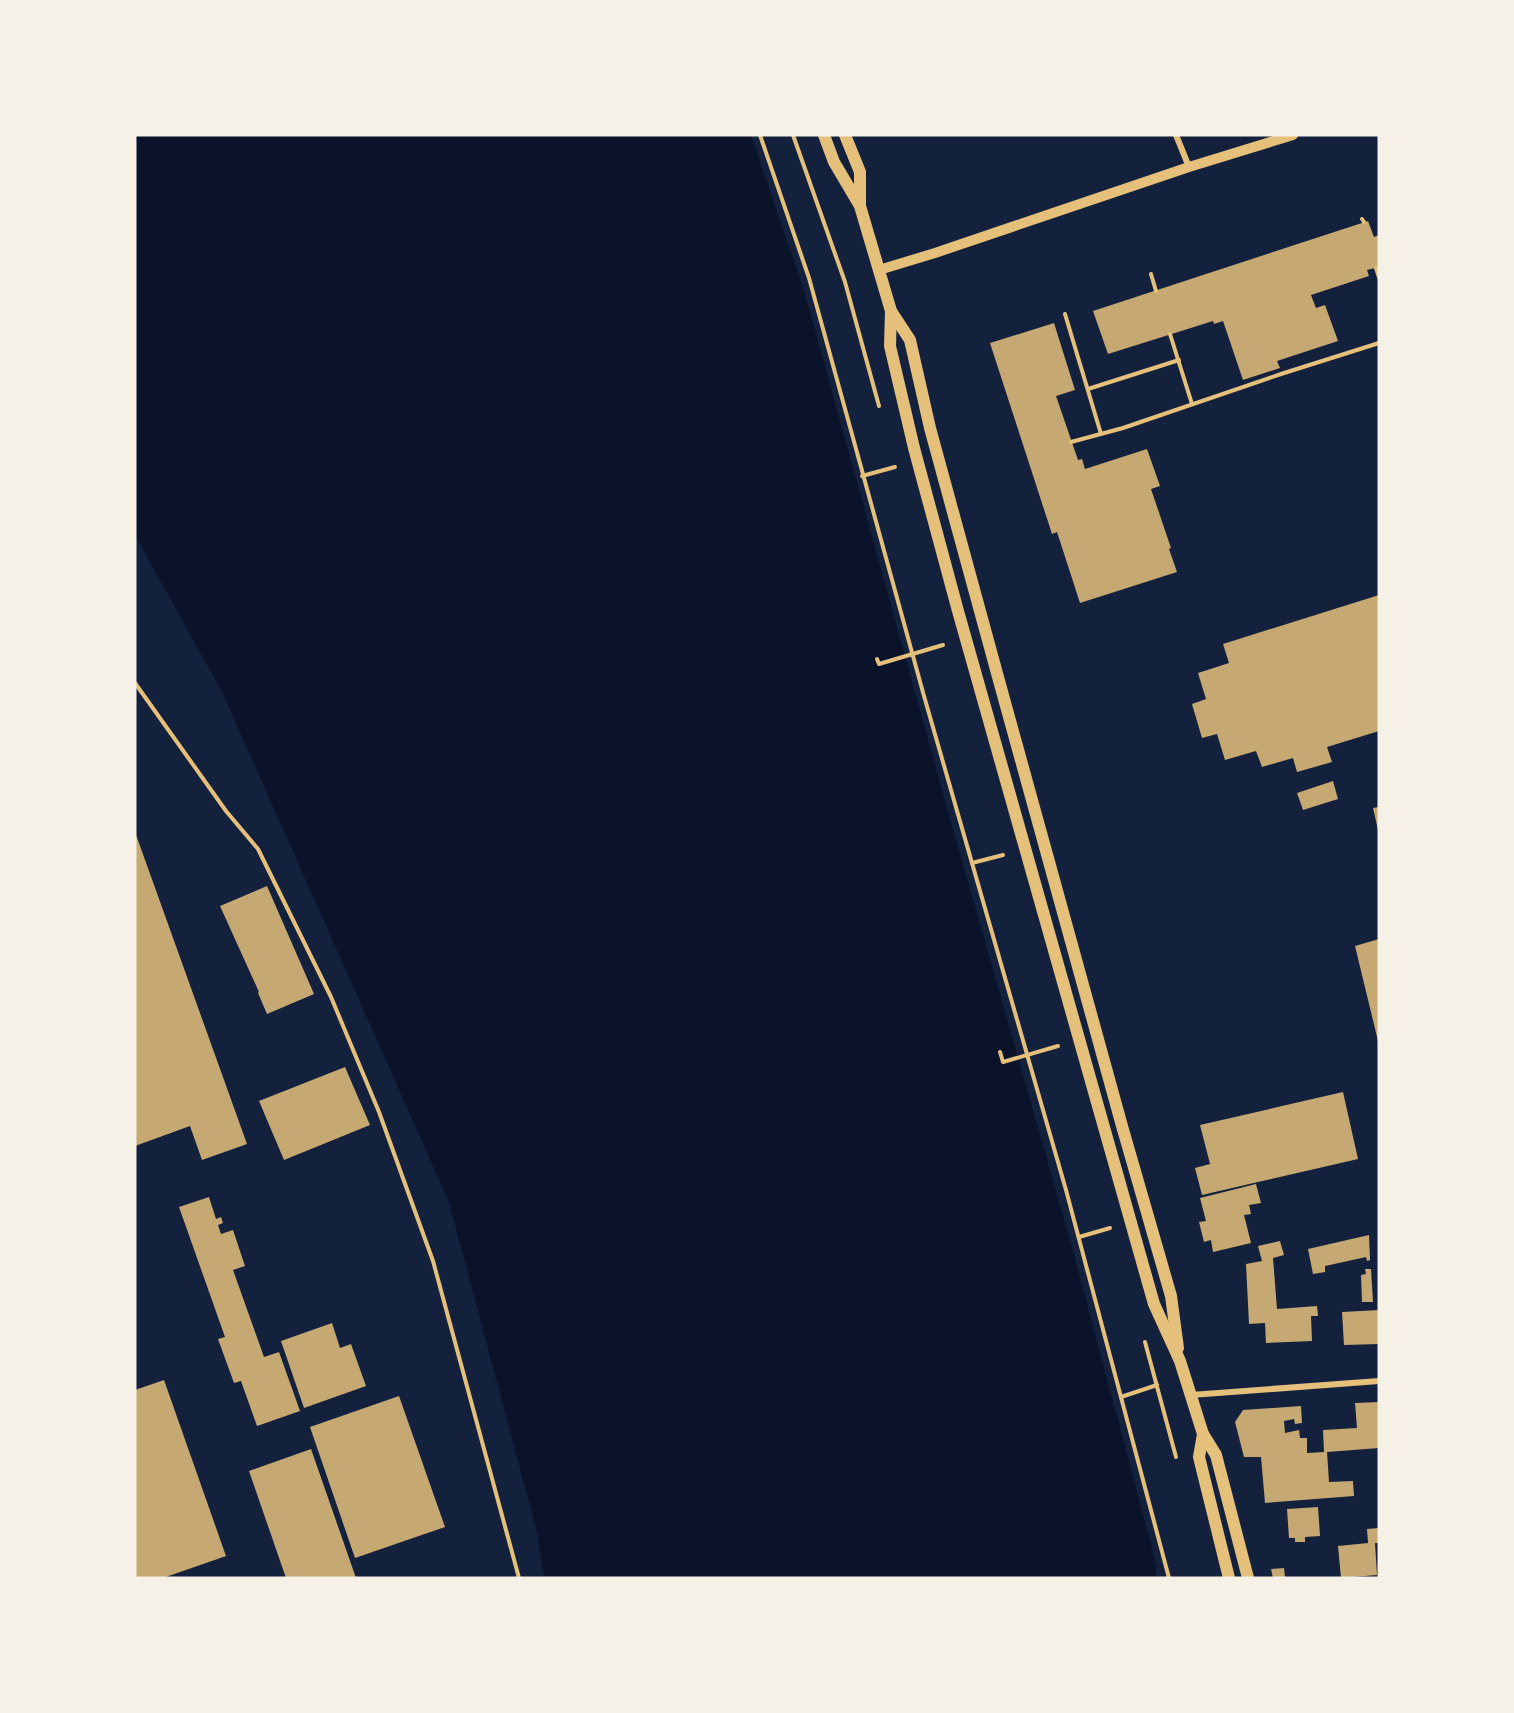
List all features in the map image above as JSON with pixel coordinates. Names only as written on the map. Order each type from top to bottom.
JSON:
[{"type":"main road","points":[[824,135],[834,162],[860,206],[891,311],[910,340],[930,428],[1171,1296],[1180,1361]]},
{"type":"main road","points":[[845,135],[860,172],[860,206]]},
{"type":"main road","points":[[891,311],[890,346],[914,448],[958,611],[1154,1304],[1180,1361],[1203,1434],[1216,1455],[1248,1578]]},
{"type":"main road","points":[[1203,1434],[1199,1457],[1229,1578]]},
{"type":"street","points":[[1176,135],[1189,167]]},
{"type":"street","points":[[879,270],[1189,167],[1293,135]]},
{"type":"street","points":[[1191,1395],[1379,1381]]},
{"type":"path","points":[[760,135],[808,278],[862,476],[1079,1238],[1169,1578]]},
{"type":"path","points":[[1376,268],[1379,277]]},
{"type":"path","points":[[1151,274],[1156,291]]},
{"type":"path","points":[[1065,314],[1101,434]]},
{"type":"path","points":[[1170,334],[1192,404]]},
{"type":"path","points":[[1071,442],[1379,343]]},
{"type":"path","points":[[1088,389],[1179,360]]},
{"type":"path","points":[[862,476],[895,467]]},
{"type":"path","points":[[877,659],[879,664],[943,645]]},
{"type":"path","points":[[135,683],[226,811],[258,849],[331,997],[379,1112],[433,1261],[519,1578]]},
{"type":"path","points":[[972,863],[1003,855]]},
{"type":"path","points":[[1000,1052],[1003,1062],[1059,1046]]},
{"type":"path","points":[[1079,1238],[1111,1228]]},
{"type":"path","points":[[1122,1397],[1157,1385]]},
{"type":"water","points":[[135,135],[751,135],[803,287],[949,815],[1073,1251],[1157,1567],[1155,1578],[544,1578],[537,1532],[449,1202],[222,692],[135,535]]},
{"type":"building","points":[[1368,221],[1374,237],[1379,235],[1379,267],[1367,270],[1369,276],[1311,295],[1316,308],[1325,305],[1338,341],[1277,361],[1280,368],[1243,380],[1223,321],[1214,324],[1213,321],[1108,354],[1093,311]]},
{"type":"building","points":[[1054,323],[1075,390],[1056,396],[1078,460],[1082,459],[1085,469],[1147,449],[1160,486],[1151,489],[1177,572],[1080,603],[1057,532],[1052,534],[990,343]]},
{"type":"building","points":[[1379,595],[1379,731],[1327,747],[1332,762],[1297,772],[1293,758],[1262,767],[1256,751],[1225,760],[1217,734],[1202,738],[1192,704],[1206,699],[1198,673],[1229,663],[1223,644]]},
{"type":"building","points":[[1333,781],[1338,799],[1303,810],[1297,793]]},
{"type":"building","points":[[1379,807],[1379,830],[1378,830],[1373,808]]},
{"type":"building","points":[[135,832],[247,1144],[202,1160],[190,1126],[135,1146]]},
{"type":"building","points":[[267,886],[314,994],[267,1014],[220,906]]},
{"type":"building","points":[[1379,939],[1379,1041],[1378,1041],[1355,946]]},
{"type":"building","points":[[345,1067],[370,1125],[284,1160],[259,1101]]},
{"type":"building","points":[[1343,1092],[1358,1159],[1202,1195],[1195,1168],[1210,1164],[1200,1125]]},
{"type":"building","points":[[1256,1184],[1261,1203],[1249,1205],[1251,1214],[1244,1215],[1251,1243],[1213,1252],[1211,1240],[1204,1242],[1199,1222],[1206,1221],[1200,1198]]},
{"type":"building","points":[[209,1197],[216,1219],[221,1217],[223,1223],[218,1225],[221,1234],[233,1230],[245,1266],[233,1270],[264,1357],[279,1352],[300,1411],[257,1426],[241,1381],[234,1383],[218,1339],[225,1337],[179,1207]]},
{"type":"building","points":[[1369,1235],[1370,1260],[1367,1261],[1366,1257],[1325,1266],[1325,1272],[1313,1274],[1308,1249]]},
{"type":"building","points":[[1280,1241],[1284,1255],[1273,1258],[1277,1309],[1317,1306],[1318,1316],[1311,1316],[1312,1341],[1266,1343],[1265,1323],[1249,1324],[1246,1264],[1262,1261],[1258,1246]]},
{"type":"building","points":[[1365,1269],[1371,1269],[1373,1302],[1362,1302],[1361,1275],[1366,1274]]},
{"type":"building","points":[[1379,1310],[1379,1344],[1344,1345],[1342,1312]]},
{"type":"building","points":[[332,1323],[340,1348],[351,1344],[366,1386],[304,1408],[281,1341]]},
{"type":"building","points":[[164,1380],[226,1556],[163,1578],[135,1578],[135,1390]]},
{"type":"building","points":[[399,1396],[445,1527],[355,1558],[310,1427]]},
{"type":"building","points":[[1379,1402],[1379,1448],[1327,1452],[1329,1482],[1353,1481],[1354,1496],[1265,1503],[1261,1457],[1244,1457],[1235,1422],[1243,1410],[1301,1406],[1302,1423],[1295,1424],[1294,1419],[1284,1421],[1285,1433],[1299,1430],[1300,1438],[1307,1438],[1307,1453],[1324,1452],[1323,1430],[1357,1428],[1355,1403]]},
{"type":"building","points":[[311,1449],[356,1578],[286,1578],[249,1471]]},
{"type":"building","points":[[1318,1507],[1320,1536],[1305,1537],[1305,1542],[1295,1542],[1295,1538],[1289,1538],[1287,1509]]},
{"type":"building","points":[[1379,1528],[1379,1543],[1375,1543],[1377,1575],[1341,1578],[1338,1546],[1368,1543],[1367,1529]]},
{"type":"building","points":[[1284,1568],[1285,1578],[1273,1578],[1271,1569]]}]
